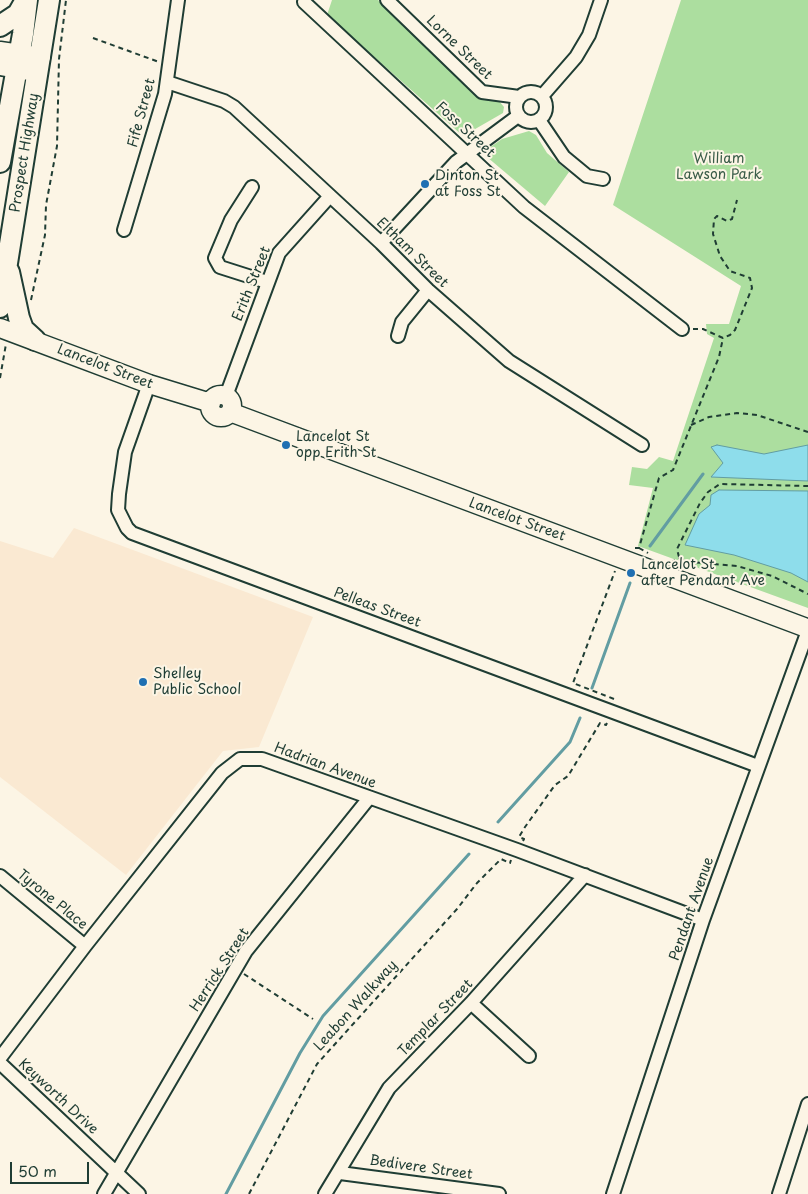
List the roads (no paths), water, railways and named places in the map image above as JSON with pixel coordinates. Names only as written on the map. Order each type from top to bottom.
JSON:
[{"type":"main road","points":[[0,26],[18,14],[27,0]]},
{"type":"main road","points":[[0,162],[7,125],[11,60],[27,0]]},
{"type":"main road","name":"Prospect Highway","points":[[0,307],[49,0]]},
{"type":"main road","points":[[0,98],[7,125]]},
{"type":"main road","points":[[7,263],[19,318],[23,329],[35,340]]},
{"type":"street","name":"Fife Street","points":[[124,230],[167,82],[178,0]]},
{"type":"street","name":"Lorne Street","points":[[387,0],[482,92],[519,97]]},
{"type":"street","points":[[542,96],[576,57],[589,35],[601,0]]},
{"type":"street","name":"Foss Street","points":[[304,2],[524,206],[682,329]]},
{"type":"street","points":[[11,60],[39,65]]},
{"type":"street","name":"Eltham Street","points":[[167,82],[229,104],[382,243],[428,290],[509,362],[642,445]]},
{"type":"street","points":[[533,92],[542,96],[546,109],[539,120],[526,122],[518,116],[515,106],[519,97],[533,92]]},
{"type":"street","points":[[382,243],[467,152],[518,116]]},
{"type":"street","points":[[539,120],[564,157],[587,176],[603,179]]},
{"type":"street","points":[[252,187],[231,220],[215,258],[220,267],[267,282]]},
{"type":"street","name":"Erith Street","points":[[222,404],[267,282],[284,245],[330,196]]},
{"type":"street","points":[[398,336],[402,322],[428,290]]},
{"type":"street","name":"Lancelot Street","points":[[3,335],[35,340],[150,384],[222,404],[807,631]]},
{"type":"street","name":"Pelleas Street","points":[[150,384],[125,452],[119,494],[118,510],[127,528],[132,532],[758,766]]},
{"type":"street","name":"Pendant Avenue","points":[[613,1194],[703,920],[807,631]]},
{"type":"street","name":"Hadrian Avenue","points":[[0,1058],[85,946],[222,773],[240,758],[262,759],[585,875],[703,920]]},
{"type":"street","name":"Herrick Street","points":[[104,1194],[117,1173],[122,1160],[246,951],[369,798]]},
{"type":"street","name":"Templar Street","points":[[325,1194],[389,1088],[471,1004],[585,875]]},
{"type":"street","name":"Tyrone Place","points":[[0,876],[85,946]]},
{"type":"street","points":[[471,1004],[529,1056]]},
{"type":"street","name":"Keyworth Drive","points":[[0,1063],[139,1194]]},
{"type":"street","points":[[779,1194],[808,1104]]},
{"type":"street","name":"Bedivere Street","points":[[340,1172],[498,1194]]},
{"type":"water","points":[[717,445],[764,454],[808,445],[808,481],[711,477],[723,463],[711,447]]},
{"type":"water","points":[[719,490],[808,491],[808,582],[791,573],[734,555],[685,545],[699,514],[710,505],[711,495]]},
{"type":"waterway","points":[[650,546],[703,474]]},
{"type":"waterway","points":[[592,688],[630,583]]},
{"type":"waterway","points":[[498,822],[570,742],[580,718]]},
{"type":"waterway","points":[[226,1194],[300,1053],[323,1016],[469,854]]},
{"type":"place","name":"Dinton St at Foss St","points":[[425,184]]},
{"type":"place","name":"Lancelot St opp Erith St","points":[[286,445]]},
{"type":"place","name":"Lancelot St after Pendant Ave","points":[[631,573]]},
{"type":"place","name":"Shelley Public School","points":[[143,682]]},
{"type":"park label","name":"William Lawson Park","points":[[719,168]]}]
